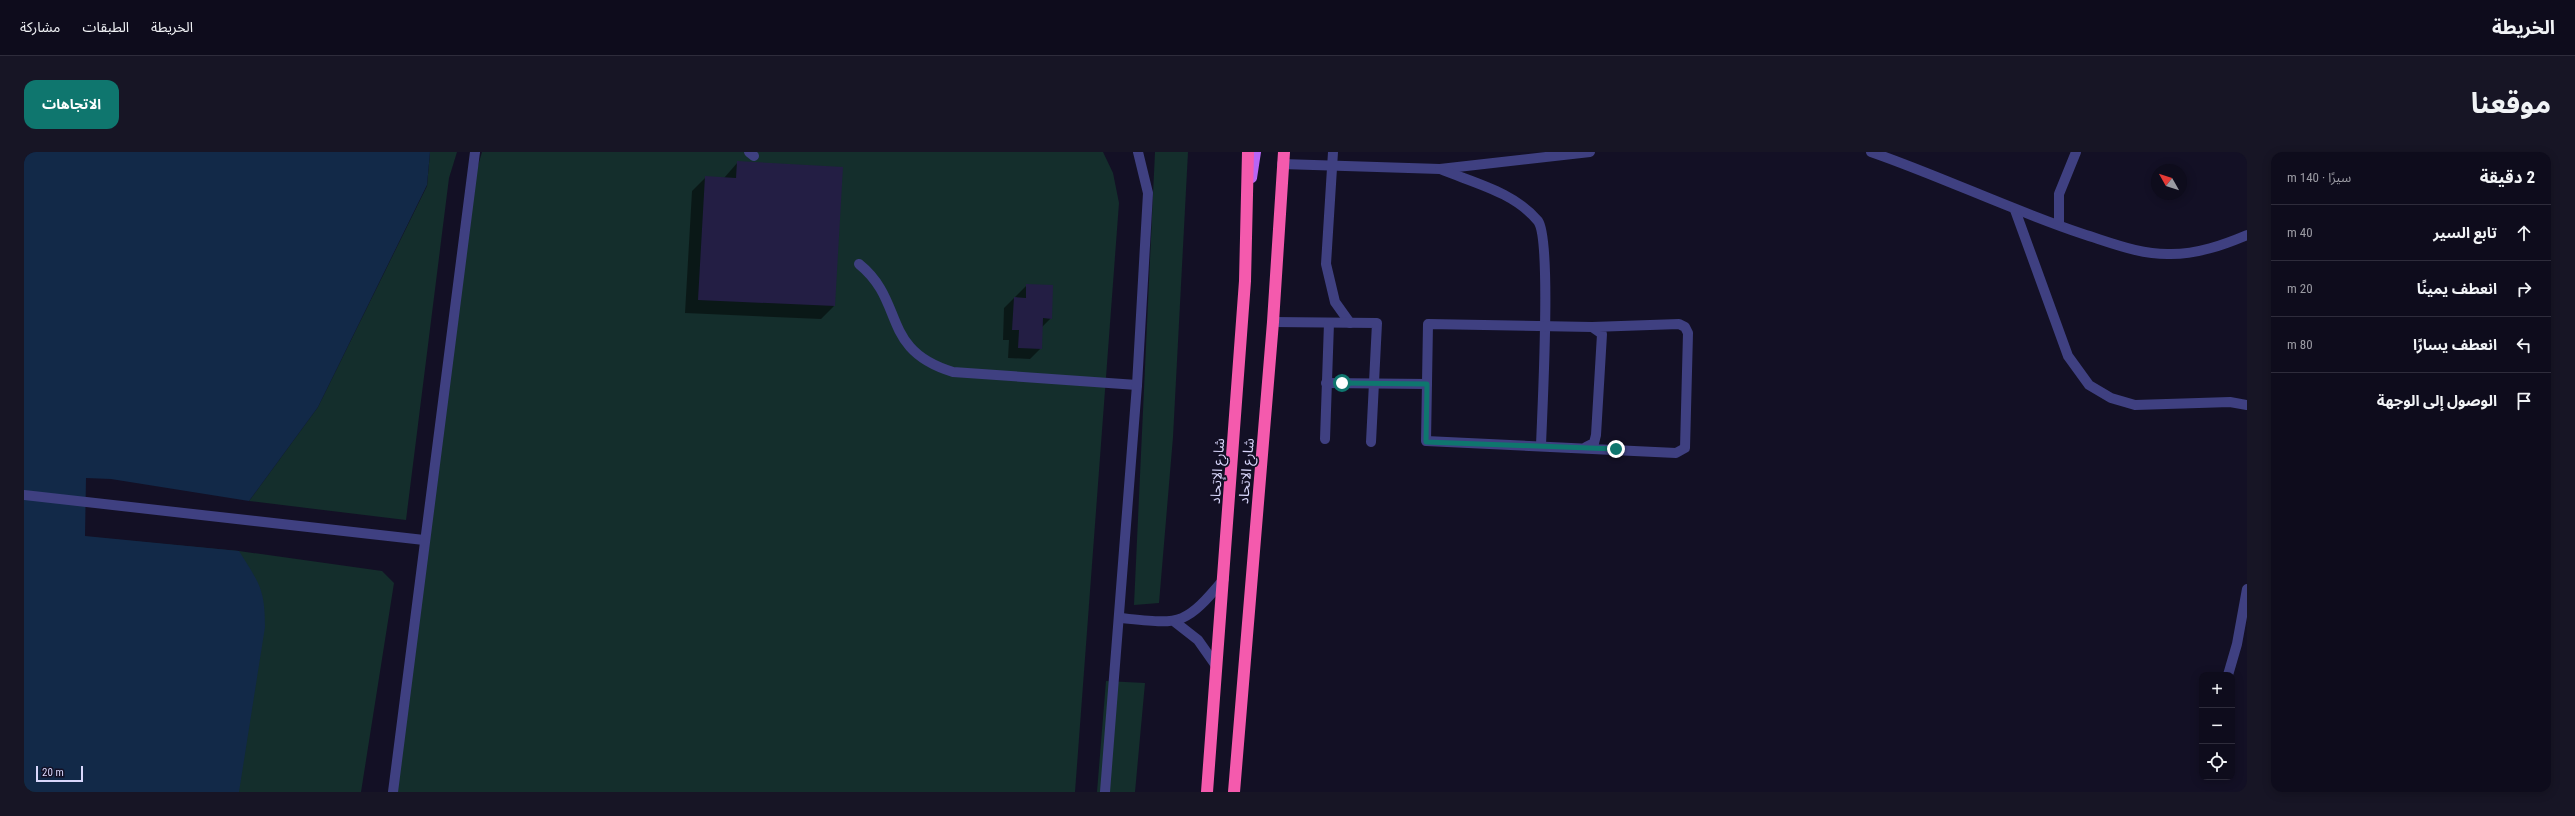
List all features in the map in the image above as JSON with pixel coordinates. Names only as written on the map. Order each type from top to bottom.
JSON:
[{"type":"highway","name":"شارع الإتحاد","points":[[1207,792],[1224,579],[1248,197],[1248,152]]},
{"type":"highway","name":"شارع الاتحاد","points":[[1234,792],[1273,322],[1283,158]]},
{"type":"main road","points":[[1248,197],[1256,152]]},
{"type":"street","points":[[393,792],[424,540],[475,152]]},
{"type":"street","points":[[1105,792],[1120,618],[1137,385],[1148,193],[1138,152]]},
{"type":"street","points":[[1333,152],[1326,264],[1335,302],[1350,323]]},
{"type":"street","points":[[1283,158],[1333,165],[1440,169],[1590,152]]},
{"type":"street","points":[[1871,152],[2015,210],[2135,250],[2171,254],[2208,250],[2247,235]]},
{"type":"street","points":[[2058,225],[2059,194],[2076,152]]},
{"type":"street","points":[[1440,169],[1507,196],[1521,204],[1539,223],[1546,274],[1541,446]]},
{"type":"street","points":[[2015,210],[2068,356],[2089,385],[2111,398],[2136,405],[2230,402],[2247,405]]},
{"type":"street","points":[[859,264],[872,275],[880,287],[898,332],[909,347],[933,366],[952,372],[1137,385]]},
{"type":"street","points":[[1273,322],[1377,323],[1371,442]]},
{"type":"street","points":[[1325,439],[1329,323]]},
{"type":"street","points":[[1428,324],[1545,325],[1592,327],[1679,324],[1685,327],[1688,333],[1685,448],[1676,453],[1586,447],[1426,442],[1428,324]]},
{"type":"street","points":[[1586,447],[1594,443],[1596,435],[1602,334],[1592,327]]},
{"type":"street","points":[[1326,382],[1427,384]]},
{"type":"street","points":[[24,495],[109,503],[424,540]]},
{"type":"street","points":[[1175,622],[1200,607],[1224,579]]},
{"type":"street","points":[[2229,672],[2237,644],[2247,589]]},
{"type":"street","points":[[1120,618],[1175,622],[1198,640],[1217,667]]},
{"type":"green space","points":[[430,152],[457,152],[449,178],[406,520],[249,501],[318,407],[427,186]]},
{"type":"green space","points":[[482,152],[1103,152],[1113,173],[1119,203],[1075,792],[394,792],[473,183]]},
{"type":"green space","points":[[1155,152],[1188,152],[1173,437],[1159,603],[1134,605]]},
{"type":"green space","points":[[24,527],[89,537],[239,551],[382,571],[394,583],[361,792],[24,792]]},
{"type":"green space","points":[[1106,681],[1145,683],[1135,792],[1097,792]]},
{"type":"water","points":[[24,152],[430,152],[427,185],[318,407],[249,501],[111,479],[86,478],[85,536],[239,551],[260,586],[264,603],[265,627],[239,792],[24,792]]},
{"type":"building","points":[[737,161],[843,167],[835,306],[698,300],[705,176],[736,178]]},
{"type":"building","points":[[1026,284],[1053,285],[1052,319],[1043,318],[1042,349],[1018,348],[1019,330],[1012,330],[1014,297],[1026,298]]},
{"type":"route","points":[[1342,383],[1427,384],[1426,442],[1616,449]]}]
